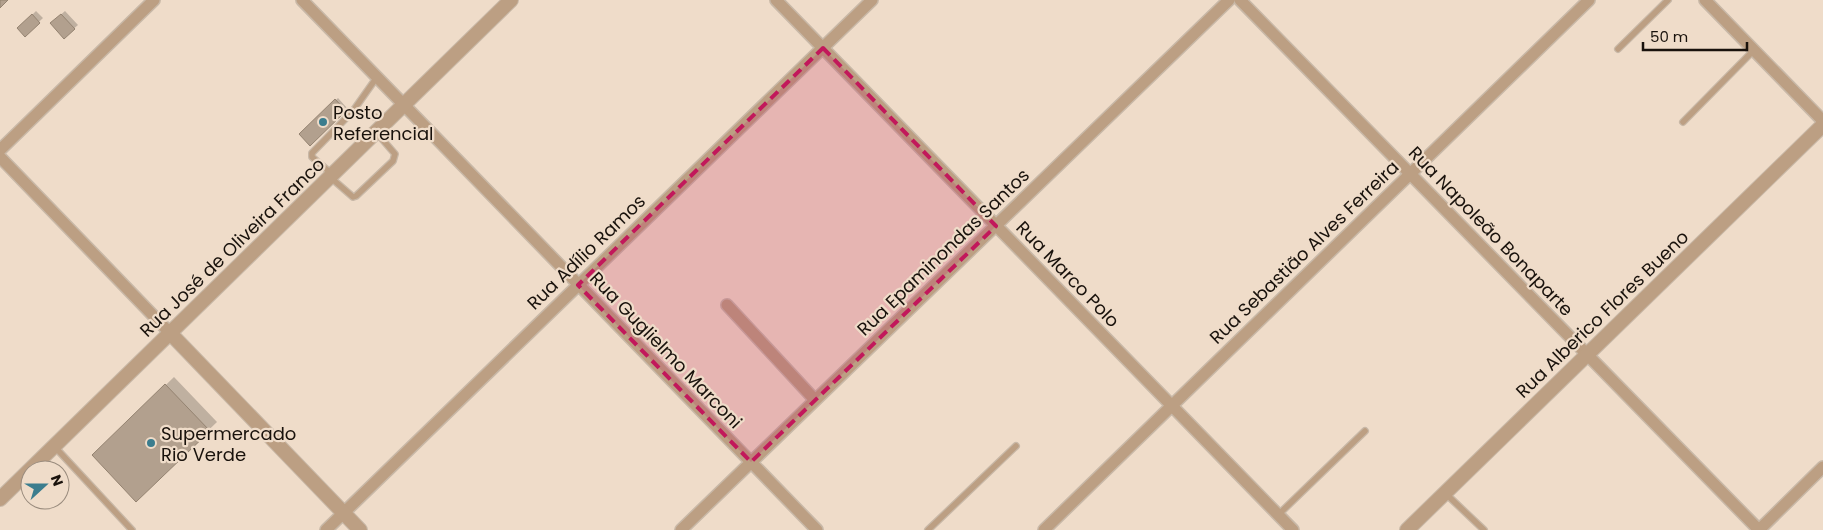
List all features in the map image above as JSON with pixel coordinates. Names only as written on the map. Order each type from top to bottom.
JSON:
[{"type":"street","points":[[0,150],[154,0]]},
{"type":"street","name":"Rua Guglielmo Marconi","points":[[302,0],[817,530]]},
{"type":"street","name":"Rua José de Oliveira Franco","points":[[0,499],[511,0]]},
{"type":"street","name":"Rua Marco Polo","points":[[776,0],[1293,530]]},
{"type":"street","name":"Rua Adílio Ramos","points":[[326,530],[872,0]]},
{"type":"street","name":"Rua Epaminondas Santos","points":[[681,530],[1229,0]]},
{"type":"street","name":"Rua Napoleão Bonaparte","points":[[1240,0],[1759,530]]},
{"type":"street","name":"Rua Sebastião Alves Ferreira","points":[[1044,530],[1589,0]]},
{"type":"street","points":[[1705,0],[1823,123]]},
{"type":"street","name":"Rua Alberico Flores Bueno","points":[[1407,530],[1823,123]]},
{"type":"street","points":[[0,157],[360,530]]},
{"type":"street","points":[[727,305],[815,400]]},
{"type":"street","points":[[1759,530],[1823,467]]},
{"type":"lane","points":[[1618,49],[1668,0]]},
{"type":"lane","points":[[1683,122],[1754,50]]},
{"type":"lane","points":[[376,132],[395,154],[393,161],[353,197],[312,157],[312,154],[353,111],[377,77]]},
{"type":"lane","points":[[353,111],[389,120]]},
{"type":"lane","points":[[1278,515],[1365,431]]},
{"type":"lane","points":[[54,446],[132,530]]},
{"type":"lane","points":[[928,530],[1016,446]]},
{"type":"lane","points":[[1445,493],[1484,530]]},
{"type":"highlighted area","points":[[823,48],[996,226],[751,462],[578,285]]},
{"type":"building","points":[[0,0],[8,0],[0,8]]},
{"type":"building","points":[[32,14],[40,23],[25,37],[17,28]]},
{"type":"building","points":[[61,14],[75,29],[64,39],[50,23]]},
{"type":"building","name":"Posto Referencial","points":[[335,99],[346,111],[310,146],[299,134]]},
{"type":"building","name":"Supermercado Rio Verde","points":[[165,384],[210,431],[136,502],[92,455]]},
{"type":"place","name":"Posto Referencial","points":[[323,122]]},
{"type":"place","name":"Supermercado Rio Verde","points":[[151,443]]}]
